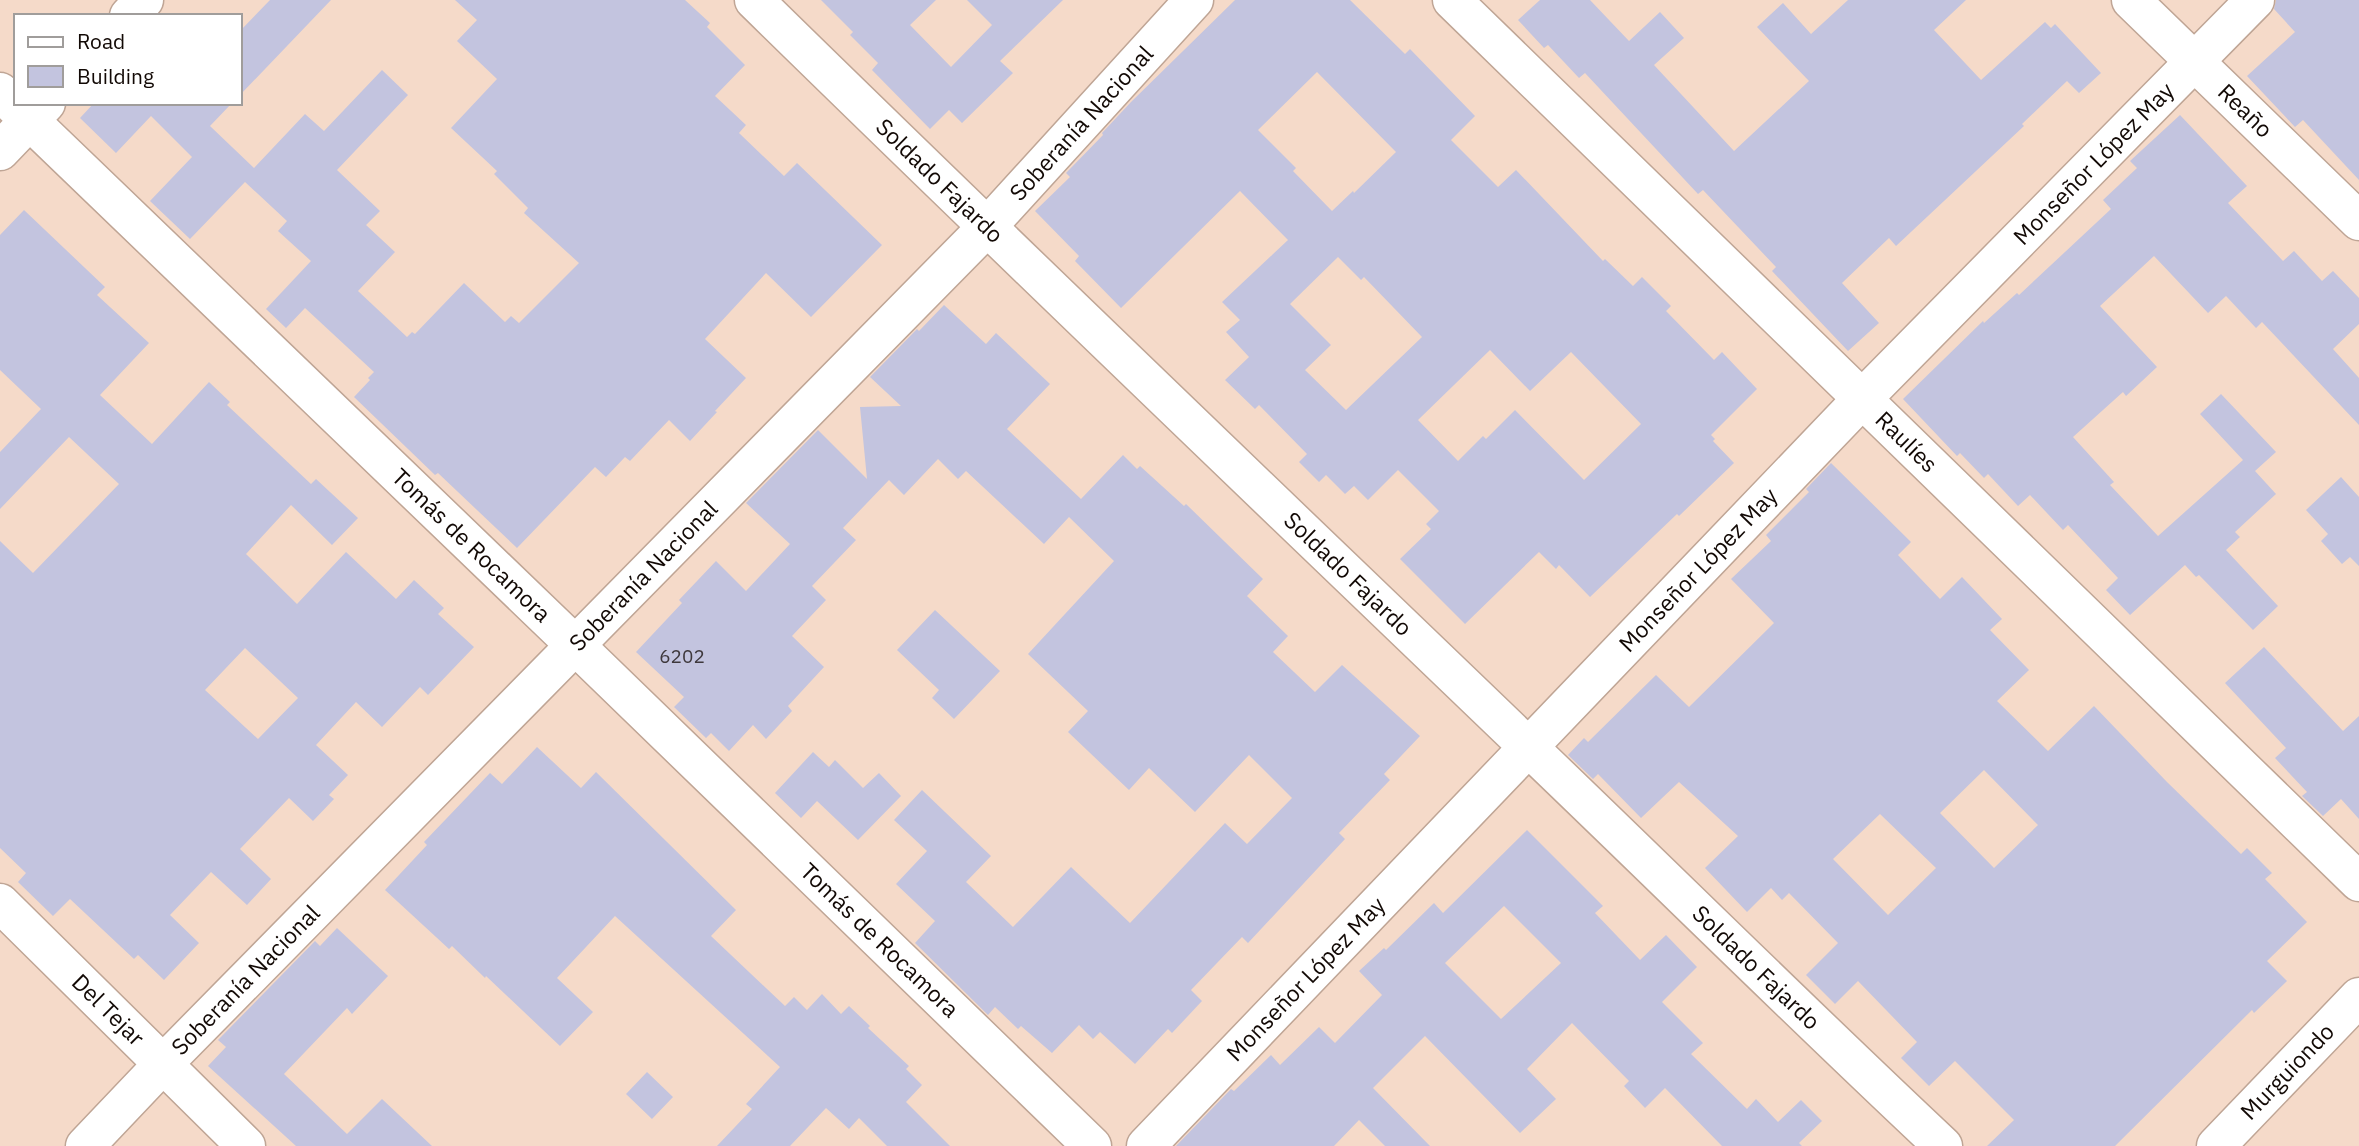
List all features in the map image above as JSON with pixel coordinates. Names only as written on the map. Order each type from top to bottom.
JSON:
[{"type":"street","points":[[131,14],[144,0]]},
{"type":"street","name":"Soldado Fajardo","points":[[754,0],[986,228],[1530,748],[1803,1015],[1943,1146]]},
{"type":"street","name":"Soberanía Nacional","points":[[85,1146],[986,228],[1194,0]]},
{"type":"street","name":"Raulíes","points":[[1452,0],[2359,882]]},
{"type":"street","name":"Reaño","points":[[2131,0],[2359,221]]},
{"type":"street","name":"Monseñor López May","points":[[1146,1146],[1862,399],[2255,0]]},
{"type":"street","points":[[0,151],[38,112]]},
{"type":"street","name":"Tomás de Rocamora","points":[[38,112],[575,645],[1092,1146]]},
{"type":"street","name":"Del Tejar","points":[[0,903],[246,1146]]},
{"type":"street","name":"Murguiondo","points":[[2216,1146],[2359,997]]},
{"type":"building","points":[[270,0],[331,0],[242,93],[242,29]]},
{"type":"building","points":[[455,0],[685,0],[710,23],[707,27],[745,65],[715,96],[746,125],[739,133],[784,176],[797,163],[882,245],[811,317],[766,273],[705,339],[746,378],[715,411],[717,412],[690,441],[669,420],[630,461],[625,457],[606,477],[595,467],[517,548],[438,473],[435,475],[354,397],[374,372],[305,308],[286,328],[266,309],[311,261],[278,231],[287,221],[245,182],[190,239],[150,201],[192,157],[151,116],[116,153],[80,118],[92,105],[230,105],[210,126],[254,168],[305,114],[324,131],[382,70],[408,95],[337,170],[380,211],[366,225],[395,252],[358,291],[407,337],[412,332],[415,334],[464,283],[505,322],[511,316],[519,323],[579,263],[524,213],[528,208],[494,174],[497,171],[451,128],[497,79],[457,41],[477,20]]},
{"type":"building","points":[[821,0],[936,0],[910,25],[951,67],[992,25],[967,0],[1063,0],[1000,61],[1013,73],[962,123],[949,110],[930,129],[872,70],[878,63],[850,35],[853,32]]},
{"type":"building","points":[[1235,0],[1350,0],[1405,54],[1410,49],[1475,116],[1451,140],[1498,187],[1516,170],[1603,261],[1605,259],[1633,286],[1642,277],[1671,306],[1666,311],[1714,360],[1722,352],[1757,389],[1711,435],[1715,439],[1713,441],[1734,463],[1590,597],[1559,565],[1556,569],[1539,552],[1465,624],[1400,559],[1431,529],[1426,524],[1439,511],[1398,470],[1368,500],[1354,486],[1345,494],[1326,475],[1319,482],[1299,462],[1307,454],[1259,405],[1255,409],[1225,380],[1249,357],[1226,332],[1240,320],[1222,302],[1288,240],[1240,191],[1121,308],[1075,261],[1079,256],[1035,211],[1070,177],[1066,173],[1131,102]],"holes":[[[1317,72],[1396,152],[1332,211],[1293,171],[1296,168],[1258,130]],[[1338,257],[1361,280],[1364,277],[1422,337],[1346,410],[1305,370],[1331,345],[1290,304]],[[1490,350],[1530,391],[1571,352],[1641,424],[1584,480],[1515,410],[1486,439],[1483,436],[1458,461],[1418,420]]]},
{"type":"building","points":[[1540,0],[1590,0],[1629,41],[1660,12],[1684,38],[1654,65],[1734,151],[1809,81],[1757,27],[1783,3],[1811,34],[1848,0],[1966,0],[1934,30],[1981,80],[2045,22],[2051,28],[2055,24],[2101,73],[2079,93],[2067,81],[2022,124],[2024,126],[1896,246],[1889,238],[1842,283],[1879,323],[1848,351],[1772,271],[1776,267],[1703,190],[1698,194],[1585,73],[1579,78],[1548,45],[1544,48],[1518,20]]},
{"type":"building","points":[[2276,0],[2359,0],[2359,180],[2303,120],[2295,127],[2247,76],[2295,32],[2274,9]]},
{"type":"building","points":[[2180,115],[2247,186],[2228,203],[2283,261],[2294,251],[2322,281],[2333,271],[2359,298],[2359,324],[2333,349],[2359,378],[2359,425],[2262,322],[2256,328],[2226,296],[2208,313],[2154,256],[2100,306],[2157,367],[2126,396],[2123,392],[2073,437],[2114,482],[2110,485],[2158,536],[2243,460],[2200,414],[2221,394],[2276,452],[2255,471],[2276,494],[2235,532],[2240,537],[2226,550],[2278,606],[2253,630],[2199,575],[2196,577],[2185,565],[2130,615],[2106,590],[2118,578],[2068,525],[2063,530],[2030,495],[2018,506],[1988,474],[1984,478],[1960,453],[1957,456],[1903,399],[1983,321],[1984,323],[2017,293],[2019,295],[2111,209],[2103,200],[2137,168],[2130,161]]},
{"type":"building","points":[[24,210],[105,287],[97,295],[149,343],[100,395],[152,444],[209,382],[230,402],[227,405],[311,484],[316,479],[358,518],[332,545],[291,505],[246,554],[297,604],[346,552],[396,599],[414,580],[444,608],[438,614],[474,647],[428,695],[420,687],[382,727],[356,702],[316,745],[348,775],[329,795],[334,799],[313,821],[289,798],[240,849],[271,879],[247,905],[211,872],[170,915],[199,943],[164,980],[138,955],[134,959],[70,899],[53,916],[18,882],[26,873],[0,848],[0,541],[33,573],[119,484],[69,437],[0,509],[0,452],[41,409],[0,370],[0,235]],"holes":[[[245,648],[298,698],[258,739],[205,690]]]},
{"type":"building","points":[[944,305],[986,344],[996,333],[1050,384],[1007,429],[1081,499],[1123,455],[1137,469],[1140,466],[1184,506],[1186,504],[1263,579],[1247,596],[1288,636],[1273,652],[1315,692],[1342,665],[1420,736],[1384,774],[1390,780],[1339,833],[1345,839],[1248,943],[1242,937],[1191,990],[1202,1001],[1172,1033],[1168,1029],[1135,1064],[1100,1032],[1093,1039],[1079,1025],[1052,1053],[1021,1026],[1018,1029],[995,1007],[988,1015],[915,943],[935,921],[896,884],[927,851],[894,820],[922,790],[991,856],[966,882],[1013,927],[1071,867],[1130,923],[1225,823],[1247,844],[1292,798],[1249,755],[1195,812],[1149,768],[1129,790],[1068,732],[1088,711],[1028,654],[1114,561],[1069,517],[1044,544],[966,471],[958,479],[938,459],[904,495],[889,480],[843,528],[856,540],[812,586],[826,600],[792,636],[824,667],[788,706],[792,711],[766,739],[753,725],[729,751],[711,733],[706,738],[674,707],[684,697],[636,652],[682,603],[679,600],[716,561],[746,591],[790,544],[746,503],[818,430],[867,479],[860,407],[901,406],[870,377]]},
{"type":"building","points":[[1831,463],[1911,542],[1898,555],[1940,599],[1962,577],[2002,619],[1990,630],[2029,670],[1997,701],[2048,751],[2094,706],[2241,854],[2247,848],[2272,873],[2265,879],[2307,922],[2267,961],[2287,981],[2254,1013],[2252,1010],[2115,1146],[1987,1146],[2014,1120],[1955,1061],[1929,1086],[1901,1058],[1917,1042],[1858,981],[1835,1004],[1806,975],[1838,943],[1789,893],[1782,900],[1771,888],[1747,912],[1705,868],[1738,836],[1679,782],[1641,818],[1598,774],[1593,779],[1568,755],[1584,738],[1588,742],[1656,675],[1689,707],[1774,623],[1731,579],[1771,541],[1766,535],[1809,492],[1806,489]],"holes":[[[1984,770],[2038,825],[1994,868],[1940,813]],[[1880,814],[1936,868],[1888,915],[1833,859]]]},
{"type":"building","points":[[2341,477],[2359,497],[2359,566],[2350,557],[2342,564],[2321,541],[2328,534],[2306,510]]},
{"type":"building","points":[[935,610],[1000,671],[954,719],[932,698],[939,690],[897,650]]},
{"type":"building","points":[[2264,647],[2343,731],[2359,716],[2359,819],[2341,799],[2323,816],[2302,796],[2307,792],[2275,758],[2286,748],[2225,683]]},
{"type":"building","points":[[537,747],[581,788],[596,772],[736,910],[711,936],[785,1006],[794,997],[807,1010],[822,994],[841,1014],[849,1006],[870,1026],[868,1028],[909,1066],[906,1069],[922,1085],[906,1102],[950,1146],[887,1146],[859,1118],[849,1129],[826,1108],[790,1146],[717,1146],[752,1109],[746,1104],[780,1067],[615,916],[557,978],[593,1012],[560,1046],[486,976],[485,978],[452,946],[449,949],[385,890],[427,845],[424,842],[490,773],[502,784]]},
{"type":"building","points":[[813,752],[829,767],[835,760],[863,788],[879,773],[901,796],[858,840],[817,801],[801,818],[775,793]]},
{"type":"building","points":[[1527,830],[1603,906],[1595,913],[1640,960],[1666,935],[1697,967],[1662,1002],[1703,1043],[1691,1054],[1747,1109],[1756,1099],[1778,1122],[1801,1100],[1822,1121],[1799,1143],[1802,1146],[1722,1146],[1665,1088],[1645,1108],[1624,1086],[1629,1081],[1572,1023],[1527,1069],[1556,1099],[1520,1133],[1425,1036],[1373,1088],[1430,1146],[1385,1146],[1359,1120],[1334,1146],[1176,1146],[1231,1089],[1234,1091],[1271,1055],[1280,1065],[1319,1027],[1335,1043],[1382,995],[1359,971],[1384,948],[1386,950],[1434,903],[1443,913]],"holes":[[[1504,906],[1561,963],[1501,1019],[1445,963]]]},
{"type":"building","points":[[337,928],[388,976],[352,1014],[347,1008],[284,1074],[347,1134],[382,1099],[432,1146],[296,1146],[208,1066],[226,1047],[218,1040],[315,941],[320,946]]},
{"type":"building","points":[[647,1072],[673,1097],[652,1119],[626,1094]]}]
